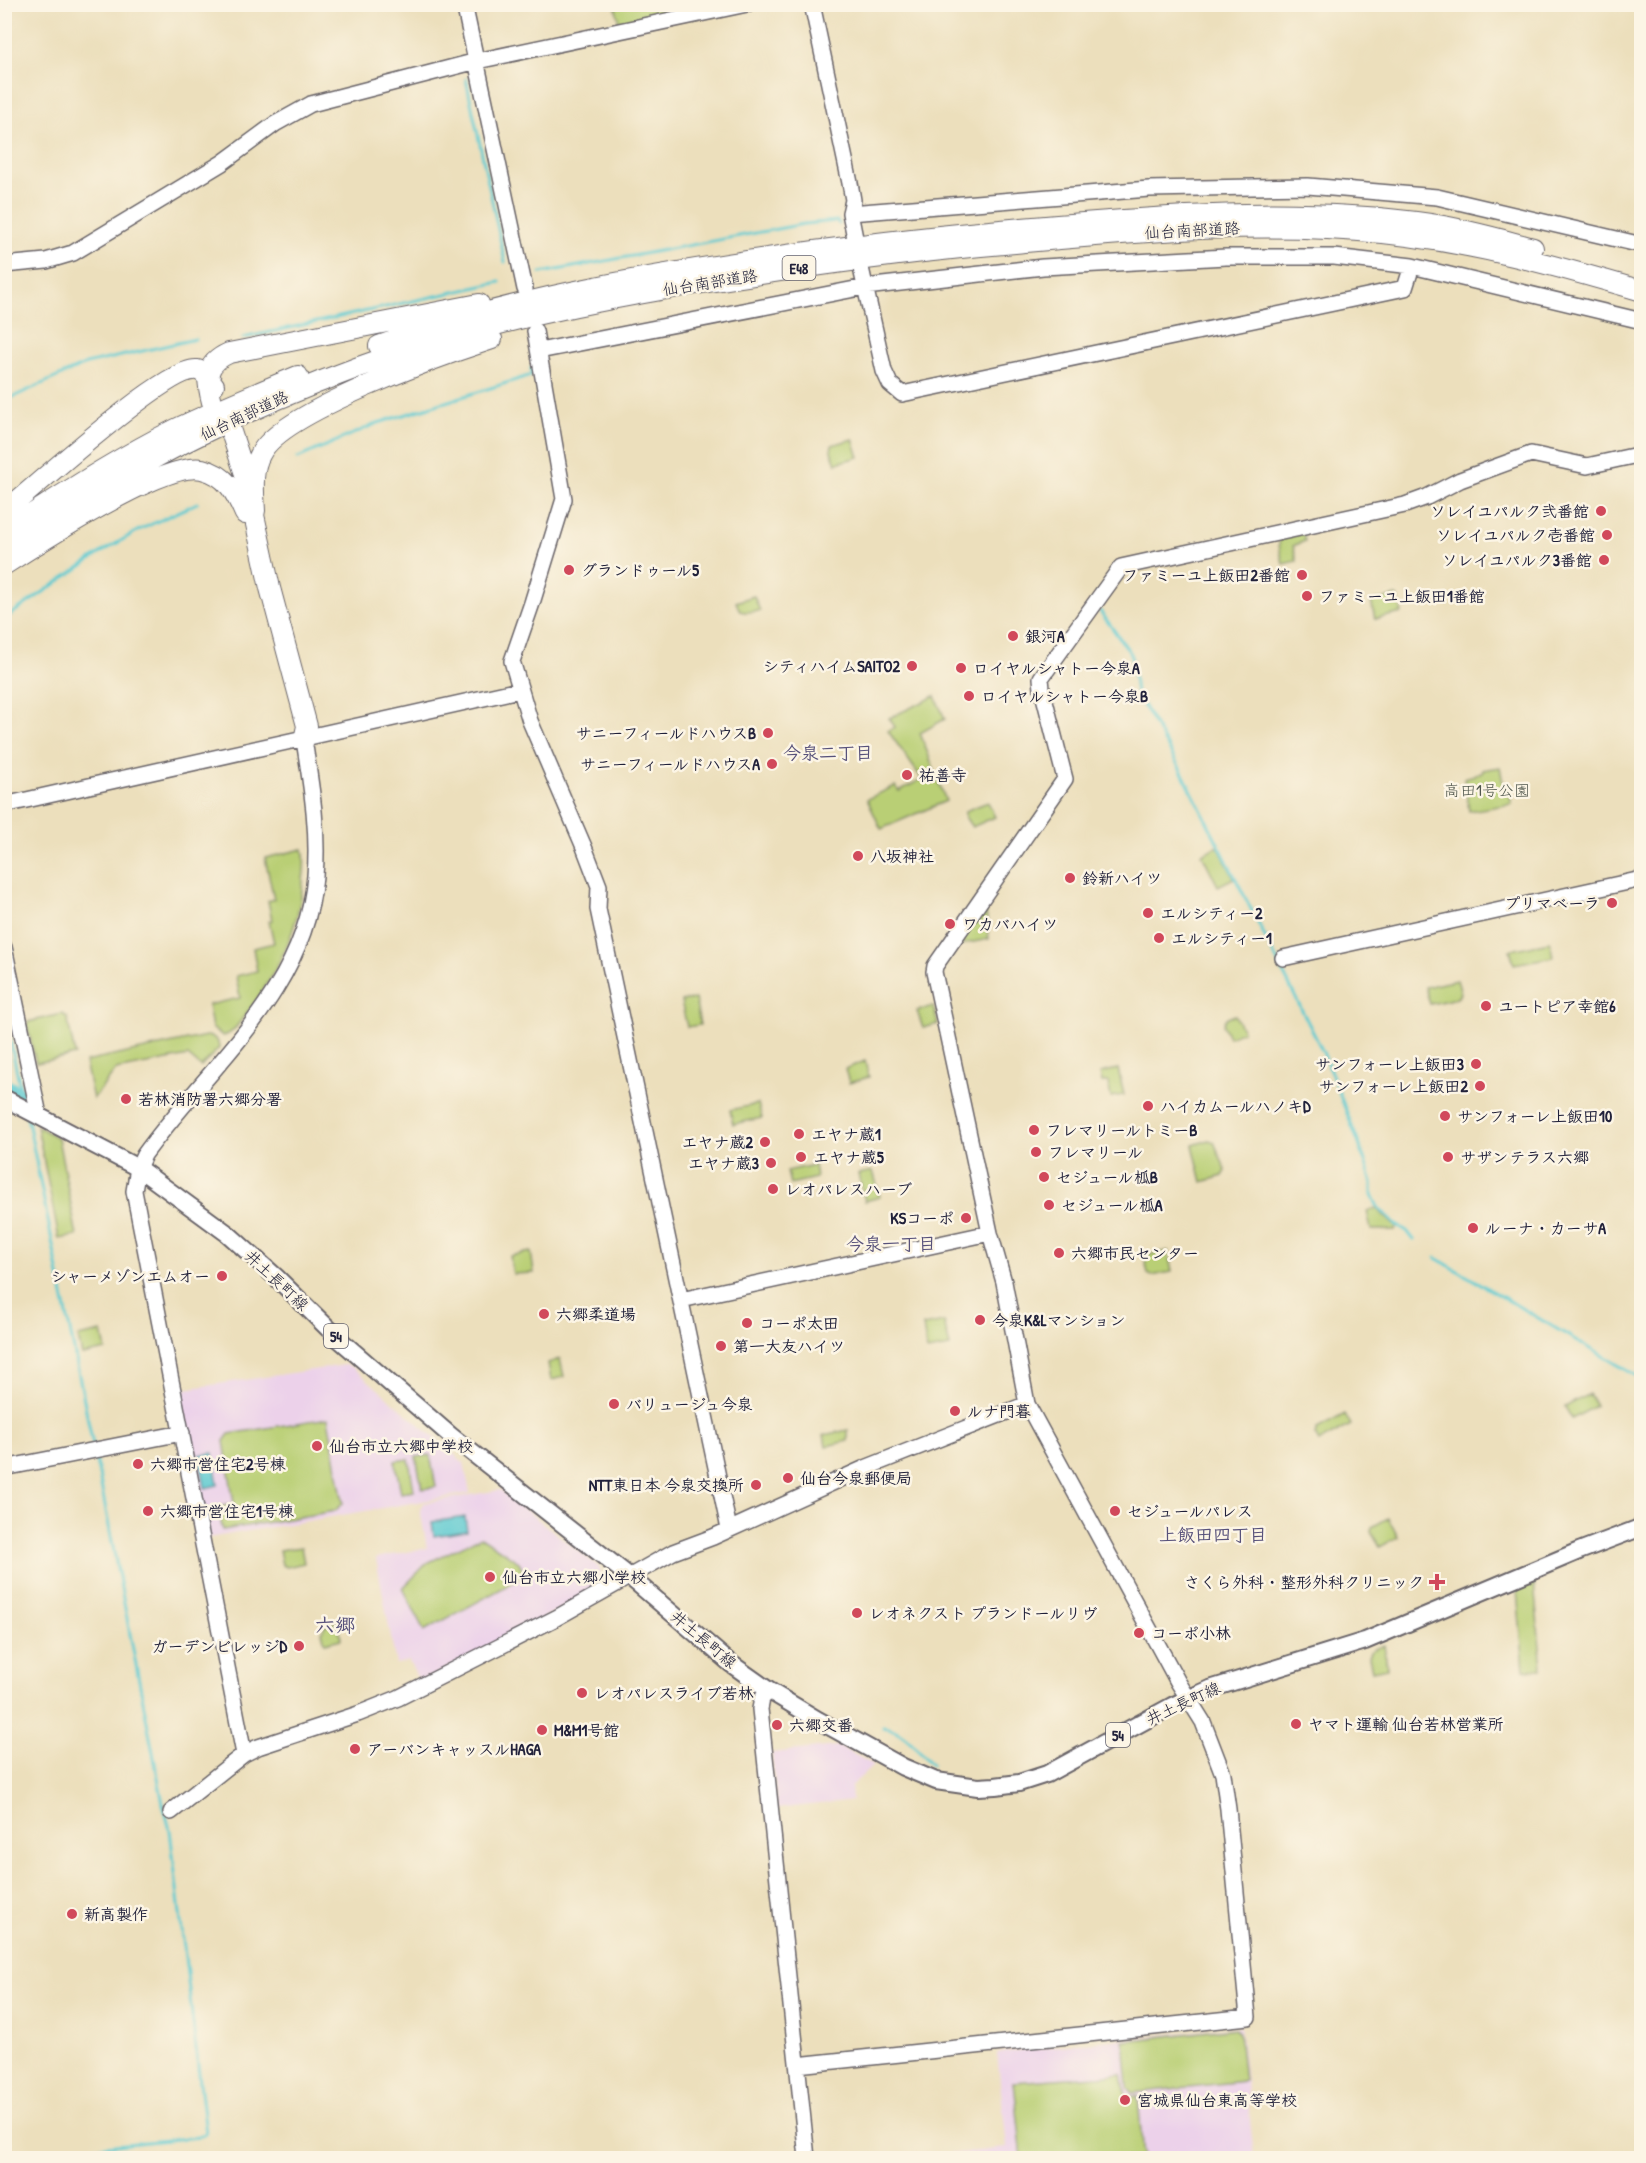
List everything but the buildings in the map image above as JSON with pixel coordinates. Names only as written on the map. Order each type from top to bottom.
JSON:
[{"type":"highway","name":"仙台南部道路","points":[[4,533],[125,456],[237,400],[392,341],[450,323],[556,296],[655,276],[872,243],[1046,225],[1176,216],[1274,213],[1364,217],[1432,224],[1480,234],[1641,277]]},
{"type":"highway","name":"仙台南部道路","points":[[4,551],[75,505],[179,445],[322,381],[397,354],[484,328],[557,310],[676,286],[872,257],[982,245],[1235,227],[1338,229],[1432,240],[1562,268],[1641,291]]},
{"type":"highway","points":[[250,513],[255,468],[260,453],[271,439],[309,414],[469,346],[676,286]]},
{"type":"highway","points":[[207,377],[212,365],[220,357],[251,348],[470,305],[556,296]]},
{"type":"highway","points":[[4,512],[126,410],[178,374],[197,370],[207,377],[216,400]]},
{"type":"highway","points":[[226,430],[245,474],[250,513],[307,726],[304,740]]},
{"type":"highway","points":[[4,565],[92,512],[152,481],[185,471],[202,469],[228,482],[250,513]]},
{"type":"main road","name":"井土長町線","points":[[24,1107],[138,1168],[228,1234],[280,1280],[340,1340],[451,1436],[630,1577],[730,1663],[768,1690],[903,1767],[936,1780],[978,1787],[1008,1785],[1047,1774],[1188,1698],[1226,1683],[1365,1641],[1641,1527]]},
{"type":"street","points":[[464,4],[525,289]]},
{"type":"street","points":[[4,265],[46,261],[73,253],[222,163],[275,124],[310,104],[477,61],[747,4]]},
{"type":"street","points":[[812,4],[850,183],[853,200],[850,213],[855,238]]},
{"type":"street","points":[[850,213],[1149,189],[1308,186],[1437,197],[1641,246]]},
{"type":"street","points":[[539,351],[865,287],[1043,267],[1226,257],[1334,257],[1412,266],[1641,321]]},
{"type":"street","points":[[861,268],[884,371],[890,384],[902,394],[1405,288],[1412,266]]},
{"type":"street","points":[[535,331],[564,499],[512,661],[530,721],[599,886],[597,909],[729,1529]]},
{"type":"street","points":[[797,2064],[1248,2017],[1228,1809],[1222,1774],[1203,1722],[1027,1404],[1004,1282],[990,1233],[936,981],[935,966],[1065,778],[1041,678],[1121,567],[1405,505],[1427,497],[1460,480],[1531,454],[1587,466],[1641,454]]},
{"type":"street","points":[[4,805],[304,740],[519,690]]},
{"type":"street","points":[[244,1754],[134,1191],[138,1168],[150,1146],[266,1004],[291,962],[307,920],[315,877],[316,837],[304,740]]},
{"type":"street","points":[[1283,958],[1641,879]]},
{"type":"street","points":[[4,948],[24,1107]]},
{"type":"street","points":[[681,1300],[990,1233]]},
{"type":"street","points":[[171,1812],[244,1754],[258,1747],[358,1714],[398,1698],[508,1643],[673,1552],[866,1468],[1027,1404]]},
{"type":"street","points":[[4,1468],[182,1433]]},
{"type":"street","points":[[768,1690],[762,1699],[760,1709],[807,2158]]},
{"type":"shaded area","name":"仙台市立六郷中学校","points":[[345,1365],[352,1367],[464,1463],[470,1493],[208,1538],[180,1393],[185,1389]]},
{"type":"shaded area","name":"仙台市立六郷小学校","points":[[500,1490],[600,1568],[601,1587],[420,1683],[409,1661],[396,1664],[376,1558],[427,1548],[420,1509],[423,1503]]},
{"type":"shaded area","points":[[838,1746],[874,1765],[851,1786],[852,1800],[777,1809],[772,1753]]},
{"type":"shaded area","name":"宮城県仙台東高等学校","points":[[1240,2026],[1254,2158],[913,2158],[1007,2148],[997,2053]]},
{"type":"green space","points":[[615,4],[712,5],[619,23]]},
{"type":"green space","points":[[853,439],[859,457],[836,463],[831,451],[832,445]]},
{"type":"green space","points":[[1303,533],[1305,541],[1293,546],[1297,561],[1283,564],[1280,538]]},
{"type":"green space","points":[[754,596],[760,611],[740,611],[736,602]]},
{"type":"green space","points":[[1397,596],[1402,613],[1375,619],[1371,601]]},
{"type":"green space","points":[[935,696],[945,719],[920,733],[946,801],[881,829],[867,799],[895,786],[899,791],[922,779],[888,731],[895,727],[889,718]]},
{"type":"green space","name":"高田1号公園","points":[[1500,767],[1503,783],[1507,786],[1512,804],[1469,811],[1464,778],[1482,773],[1483,770]]},
{"type":"green space","points":[[988,802],[995,817],[972,827],[965,817],[965,811]]},
{"type":"green space","points":[[1218,846],[1234,878],[1218,886],[1202,854]]},
{"type":"green space","points":[[303,849],[301,899],[284,952],[267,984],[236,1028],[223,1036],[212,1028],[208,1005],[240,998],[236,976],[257,971],[253,948],[274,943],[269,921],[272,920],[268,901],[274,899],[265,858]]},
{"type":"green space","points":[[981,909],[986,911],[989,939],[959,945],[958,942]]},
{"type":"green space","points":[[1550,942],[1553,957],[1514,964],[1510,950]]},
{"type":"green space","points":[[1457,980],[1461,993],[1457,998],[1430,1004],[1425,987]]},
{"type":"green space","points":[[695,999],[700,1025],[687,1027],[681,1001]]},
{"type":"green space","points":[[933,1006],[938,1024],[923,1028],[917,1011]]},
{"type":"green space","points":[[62,1014],[67,1017],[75,1055],[36,1063],[28,1022]]},
{"type":"green space","points":[[1235,1015],[1243,1031],[1229,1037],[1223,1025],[1225,1019]]},
{"type":"green space","points":[[206,1036],[213,1037],[218,1042],[219,1048],[201,1067],[188,1056],[116,1070],[93,1099],[85,1062]]},
{"type":"green space","points":[[865,1061],[869,1077],[849,1083],[845,1069]]},
{"type":"green space","points":[[1118,1069],[1124,1095],[1111,1097],[1108,1082],[1102,1082],[1100,1073]]},
{"type":"green space","points":[[758,1104],[762,1118],[733,1124],[730,1110]]},
{"type":"green space","points":[[37,1126],[58,1138],[77,1236],[59,1239]]},
{"type":"green space","points":[[1209,1140],[1214,1142],[1226,1171],[1223,1176],[1202,1182],[1193,1145]]},
{"type":"green space","points":[[814,1165],[816,1178],[790,1184],[787,1171]]},
{"type":"green space","points":[[873,1171],[880,1197],[865,1201],[858,1174]]},
{"type":"green space","points":[[1376,1208],[1396,1227],[1395,1230],[1371,1230],[1367,1211]]},
{"type":"green space","points":[[1168,1251],[1172,1272],[1152,1276],[1148,1274],[1145,1260],[1147,1255]]},
{"type":"green space","points":[[531,1252],[534,1273],[513,1274],[510,1256]]},
{"type":"green space","points":[[944,1322],[950,1347],[927,1351],[923,1326]]},
{"type":"green space","points":[[102,1332],[106,1350],[82,1355],[78,1337]]},
{"type":"green space","points":[[560,1359],[564,1377],[551,1380],[548,1363]]},
{"type":"green space","points":[[1589,1394],[1596,1406],[1572,1419],[1565,1407]]},
{"type":"green space","points":[[1345,1414],[1351,1425],[1319,1442],[1315,1435],[1317,1429]]},
{"type":"green space","points":[[328,1418],[343,1503],[335,1511],[223,1530],[217,1507],[234,1504],[224,1441],[229,1434]]},
{"type":"green space","points":[[848,1430],[848,1441],[826,1446],[824,1435]]},
{"type":"green space","points":[[430,1455],[436,1487],[422,1489],[416,1457]]},
{"type":"green space","points":[[409,1459],[414,1491],[401,1493],[395,1461]]},
{"type":"green space","points":[[1388,1518],[1398,1537],[1380,1547],[1371,1532],[1372,1527]]},
{"type":"green space","points":[[481,1537],[519,1562],[525,1576],[424,1631],[403,1588],[427,1563]]},
{"type":"green space","points":[[301,1547],[304,1563],[287,1567],[282,1565],[279,1550]]},
{"type":"green space","points":[[1534,1583],[1542,1669],[1524,1670],[1517,1590]]},
{"type":"green space","points":[[338,1622],[341,1639],[325,1643],[322,1632],[325,1625]]},
{"type":"green space","points":[[1384,1645],[1387,1668],[1372,1671],[1369,1656],[1372,1650]]},
{"type":"green space","points":[[1235,2028],[1239,2033],[1244,2081],[1133,2093],[1128,2088],[1124,2041]]},
{"type":"green space","points":[[1122,2074],[1126,2097],[1138,2096],[1143,2158],[1022,2158],[1014,2082]]},
{"type":"water","points":[[213,1453],[218,1485],[205,1488],[199,1455]]},
{"type":"water","points":[[465,1517],[467,1531],[434,1536],[432,1522]]},
{"type":"waterway","points":[[466,79],[505,262]]},
{"type":"waterway","points":[[541,273],[804,224],[837,221],[839,224]]},
{"type":"waterway","points":[[243,338],[500,282]]},
{"type":"waterway","points":[[4,401],[86,364],[195,339]]},
{"type":"waterway","points":[[298,458],[378,423],[532,375],[531,368]]},
{"type":"waterway","points":[[4,619],[102,552],[139,530],[197,503]]},
{"type":"waterway","points":[[1100,611],[1131,654],[1136,693],[1181,770],[1323,1052],[1361,1149],[1372,1183],[1372,1195],[1378,1207],[1396,1225],[1407,1231],[1414,1240]]},
{"type":"waterway","points":[[4,1011],[23,1101]]},
{"type":"waterway","points":[[4,1086],[22,1095]]},
{"type":"waterway","points":[[27,1116],[93,1445]]},
{"type":"waterway","points":[[1436,1258],[1642,1379]]},
{"type":"waterway","points":[[4,2156],[198,2137],[206,2133],[170,1830],[95,1454]]},
{"type":"waterway","points":[[883,1727],[904,1736],[932,1765]]},
{"type":"place","name":"ソレイユパルク弐番館","points":[[1601,511]]},
{"type":"place","name":"ソレイユパルク壱番館","points":[[1607,535]]},
{"type":"place","name":"ソレイユパルク3番館","points":[[1604,560]]},
{"type":"place","name":"グランドゥール5","points":[[569,570]]},
{"type":"place","name":"ファミーユ上飯田2番館","points":[[1302,575]]},
{"type":"place","name":"ファミーユ上飯田1番館","points":[[1307,596]]},
{"type":"place","name":"銀河A","points":[[1013,636]]},
{"type":"place","name":"シティハイムSAITO2","points":[[912,666]]},
{"type":"place","name":"ロイヤルシャトー今泉A","points":[[961,668]]},
{"type":"place","name":"ロイヤルシャトー今泉B","points":[[969,696]]},
{"type":"place","name":"サニーフィールドハウスB","points":[[768,733]]},
{"type":"place","name":"サニーフィールドハウスA","points":[[772,764]]},
{"type":"place","name":"祐善寺","points":[[907,775]]},
{"type":"place","name":"八坂神社","points":[[858,856]]},
{"type":"place","name":"鈴新ハイツ","points":[[1070,878]]},
{"type":"place","name":"プリマベーラ","points":[[1612,903]]},
{"type":"place","name":"エルシティー2","points":[[1148,913]]},
{"type":"place","name":"ワカバハイツ","points":[[950,924]]},
{"type":"place","name":"エルシティー1","points":[[1159,938]]},
{"type":"place","name":"ユートピア幸館6","points":[[1486,1006]]},
{"type":"place","name":"サンフォーレ上飯田3","points":[[1476,1064]]},
{"type":"place","name":"サンフォーレ上飯田2","points":[[1480,1086]]},
{"type":"place","name":"若林消防署六郷分署","points":[[126,1099]]},
{"type":"place","name":"ハイカムールハノキD","points":[[1148,1106]]},
{"type":"place","name":"サンフォーレ上飯田10","points":[[1445,1116]]},
{"type":"place","name":"フレマリールトミーB","points":[[1034,1130]]},
{"type":"place","name":"エヤナ蔵1","points":[[799,1134]]},
{"type":"place","name":"エヤナ蔵2","points":[[765,1142]]},
{"type":"place","name":"フレマリール","points":[[1036,1152]]},
{"type":"place","name":"エヤナ蔵5","points":[[801,1157]]},
{"type":"place","name":"サザンテラス六郷","points":[[1448,1157]]},
{"type":"place","name":"エヤナ蔵3","points":[[771,1163]]},
{"type":"place","name":"セジュール柧B","points":[[1044,1177]]},
{"type":"place","name":"レオパレスハーブ","points":[[773,1189]]},
{"type":"place","name":"セジュール柧A","points":[[1049,1205]]},
{"type":"place","name":"KSコーポ","points":[[966,1218]]},
{"type":"place","name":"ルーナ・カーサA","points":[[1473,1228]]},
{"type":"place","name":"六郷市民センター","points":[[1059,1253]]},
{"type":"place","name":"シャーメゾンエムオー","points":[[222,1276]]},
{"type":"place","name":"六郷柔道場","points":[[544,1314]]},
{"type":"place","name":"今泉K&Lマンション","points":[[980,1320]]},
{"type":"place","name":"コーポ太田","points":[[747,1323]]},
{"type":"place","name":"第一大友ハイツ","points":[[721,1346]]},
{"type":"place","name":"バリュージュ今泉","points":[[614,1404]]},
{"type":"place","name":"ルナ門暮","points":[[955,1411]]},
{"type":"place","name":"仙台市立六郷中学校","points":[[317,1446]]},
{"type":"place","name":"六郷市営住宅2号棟","points":[[138,1464]]},
{"type":"place","name":"仙台今泉郵便局","points":[[788,1478]]},
{"type":"place","name":"NTT東日本 今泉交換所","points":[[756,1485]]},
{"type":"place","name":"六郷市営住宅1号棟","points":[[148,1511]]},
{"type":"place","name":"セジュールパレス","points":[[1115,1511]]},
{"type":"place","name":"仙台市立六郷小学校","points":[[490,1577]]},
{"type":"place","name":"さくら外科・整形外科クリニック","points":[[1437,1582]]},
{"type":"place","name":"レオネクスト プランドールリヴ","points":[[857,1613]]},
{"type":"place","name":"コーポ小林","points":[[1139,1633]]},
{"type":"place","name":"ガーデンビレッジD","points":[[299,1646]]},
{"type":"place","name":"レオパレスライブ若林","points":[[582,1693]]},
{"type":"place","name":"ヤマト運輸 仙台若林営業所","points":[[1296,1724]]},
{"type":"place","name":"六郷交番","points":[[777,1725]]},
{"type":"place","name":"M&M1号館","points":[[542,1730]]},
{"type":"place","name":"アーバンキャッスルHAGA","points":[[355,1749]]},
{"type":"place","name":"新高製作","points":[[72,1914]]},
{"type":"place","name":"宮城県仙台東高等学校","points":[[1125,2100]]},
{"type":"district","name":"今泉二丁目","points":[[828,752]]},
{"type":"district","name":"今泉一丁目","points":[[891,1243]]},
{"type":"district","name":"上飯田四丁目","points":[[1213,1534]]},
{"type":"district","name":"六郷","points":[[335,1624]]}]
